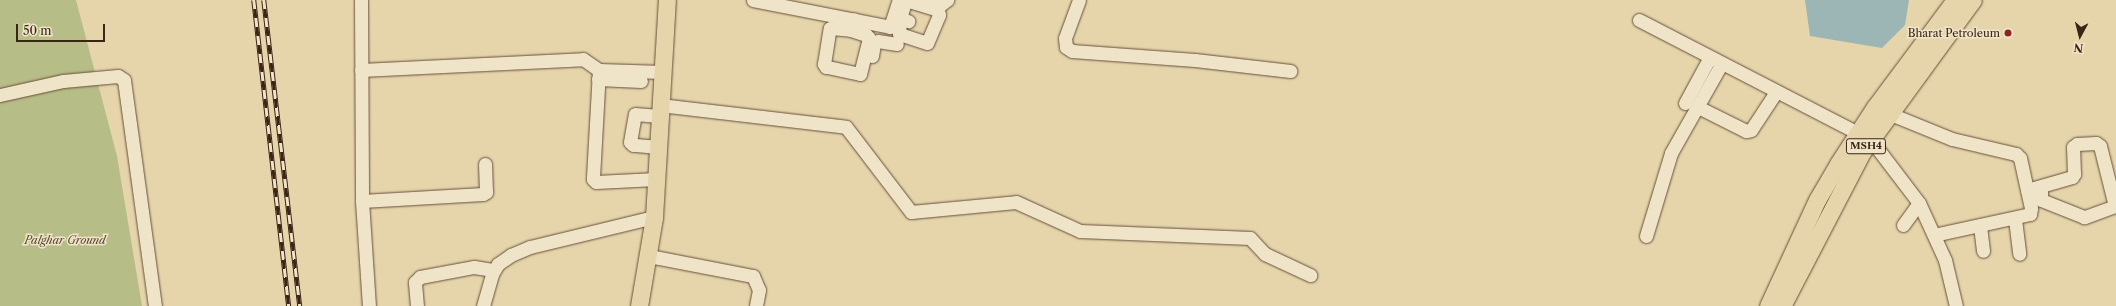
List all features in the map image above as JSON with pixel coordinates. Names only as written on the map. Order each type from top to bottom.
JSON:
[{"type":"main road","points":[[643,305],[654,217],[667,0]]},
{"type":"main road","name":"MSH4","points":[[1768,306],[1816,200],[1864,137],[1955,0]]},
{"type":"main road","name":"MSH4","points":[[1782,306],[1805,257],[1862,152],[1864,137],[1888,113],[1973,0]]},
{"type":"street","points":[[361,0],[362,201],[369,306]]},
{"type":"street","points":[[754,0],[852,25],[898,20]]},
{"type":"street","points":[[896,44],[899,0]]},
{"type":"street","points":[[926,0],[940,5],[948,0]]},
{"type":"street","points":[[1079,0],[1065,38],[1066,47],[1072,51],[1195,60],[1290,71]]},
{"type":"street","points":[[1639,20],[1864,137],[1919,202],[1945,260],[1956,306]]},
{"type":"street","points":[[871,67],[874,43],[878,40],[915,48]]},
{"type":"street","points":[[1646,236],[1671,153],[1692,105],[1710,57]]},
{"type":"street","points":[[361,70],[583,60],[599,74],[641,81]]},
{"type":"street","points":[[1692,105],[1722,63]]},
{"type":"street","points":[[599,74],[662,72]]},
{"type":"street","points":[[599,74],[592,179],[596,182],[656,179]]},
{"type":"street","points":[[0,95],[64,81],[118,76],[124,80],[155,306]]},
{"type":"street","points":[[1692,105],[1746,131],[1751,130],[1776,92]]},
{"type":"street","points":[[658,147],[633,145],[630,142],[635,114],[660,110],[846,127],[911,212],[1016,202],[1080,231],[1250,238],[1264,254],[1310,275]]},
{"type":"street","points":[[1888,113],[1952,139],[2016,154],[2027,190],[2030,214],[2015,219],[1934,235]]},
{"type":"street","points":[[2027,190],[2041,188],[2072,177],[2074,174],[2073,147],[2077,144],[2096,143],[2100,146],[2115,206],[2084,217],[2042,200],[2041,188]]},
{"type":"street","points":[[362,201],[483,194],[486,192],[485,164]]},
{"type":"street","points":[[1903,225],[1919,202]]},
{"type":"street","points":[[483,306],[494,270],[511,255],[530,246],[654,217]]},
{"type":"street","points":[[2015,219],[2020,254]]},
{"type":"street","points":[[1980,226],[1983,251]]},
{"type":"street","points":[[649,256],[753,276],[759,290],[756,306]]},
{"type":"street","points":[[417,306],[415,282],[420,276],[474,267],[494,270]]},
{"type":"green space","name":"Palghar Ground","points":[[0,0],[76,0],[117,156],[142,306],[0,306]]},
{"type":"water","points":[[1805,0],[1909,0],[1905,25],[1882,48],[1810,36]]},
{"type":"railway","points":[[254,0],[289,306]]},
{"type":"railway","points":[[264,0],[300,306]]},
{"type":"place","name":"Bharat Petroleum","points":[[2008,33]]}]
